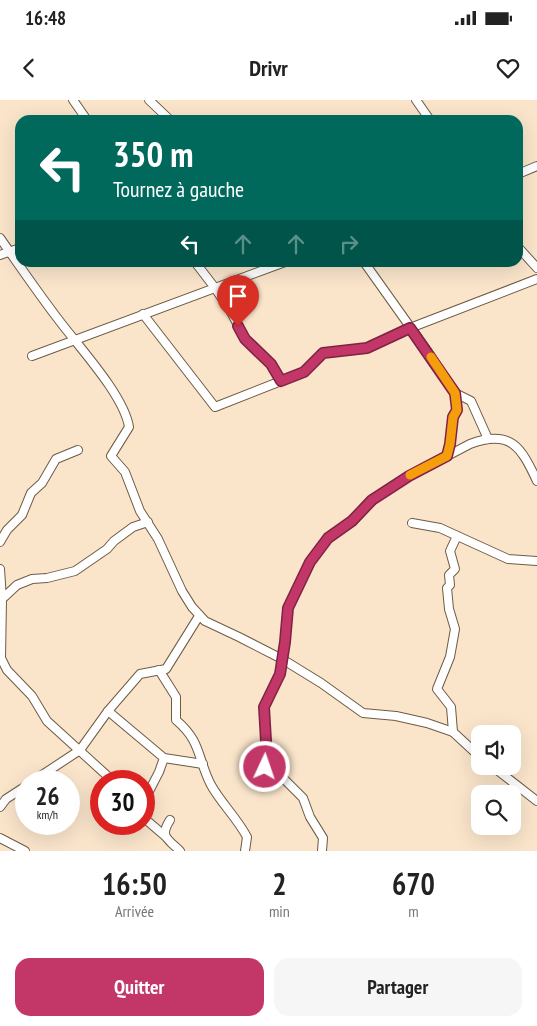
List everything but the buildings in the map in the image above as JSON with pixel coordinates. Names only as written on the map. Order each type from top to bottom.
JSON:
[{"type":"street","points":[[73,100],[84,115]]},
{"type":"street","points":[[148,100],[164,115]]},
{"type":"street","points":[[416,100],[426,115]]},
{"type":"street","points":[[523,172],[536,168]]},
{"type":"street","points":[[0,238],[15,261]]},
{"type":"street","points":[[0,255],[15,249]]},
{"type":"street","points":[[523,253],[537,268]]},
{"type":"street","points":[[19,267],[114,393],[128,419],[129,427],[111,456],[125,472],[140,511],[164,551],[182,591],[199,616],[205,621],[282,659],[321,683],[362,713],[396,716],[453,732],[471,749]]},
{"type":"street","points":[[199,267],[231,312],[245,339],[271,364],[281,381]]},
{"type":"street","points":[[32,356],[268,267]]},
{"type":"street","points":[[367,267],[455,393],[457,410],[453,417],[447,456]]},
{"type":"street","points":[[143,314],[215,407],[304,372],[323,353],[367,348],[410,328],[537,279]]},
{"type":"street","points":[[455,393],[471,401],[488,439]]},
{"type":"street","points":[[322,851],[323,838],[310,817],[303,798],[285,780],[265,767],[263,759],[266,741],[264,707],[278,681],[288,608],[310,562],[328,538],[352,521],[372,500],[409,476],[470,444],[500,438],[512,443],[530,465],[537,482]]},
{"type":"street","points":[[0,542],[7,530],[22,515],[31,493],[42,483],[56,459],[78,450]]},
{"type":"street","points":[[2,599],[17,585],[32,579],[47,578],[75,571],[133,527],[148,522]]},
{"type":"street","points":[[412,523],[440,528],[508,559],[537,561]]},
{"type":"street","points":[[453,732],[451,707],[437,689],[450,657],[455,629],[449,609],[447,588],[450,585],[449,575],[455,569],[450,551],[457,536]]},
{"type":"street","points":[[0,569],[2,599],[1,658],[7,670],[32,696],[47,721],[101,770]]},
{"type":"street","points":[[50,770],[80,750],[108,711],[140,674],[166,669],[199,616]]},
{"type":"street","points":[[159,670],[176,697],[176,720],[196,742],[213,788],[247,837],[245,851]]},
{"type":"street","points":[[108,711],[164,758],[203,764]]},
{"type":"street","points":[[155,780],[164,758]]},
{"type":"street","points":[[504,775],[537,801]]},
{"type":"street","points":[[0,807],[6,799],[15,793]]},
{"type":"street","points":[[165,836],[165,827],[170,820]]},
{"type":"street","points":[[155,827],[180,851]]},
{"type":"street","points":[[0,838],[26,851]]},
{"type":"slow traffic","points":[[410,475],[447,456],[453,417],[457,410],[455,393],[431,357]]},
{"type":"route","points":[[238,326],[245,339],[271,364],[281,381],[304,372],[323,353],[367,348],[410,328],[455,393],[457,410],[453,417],[447,456],[409,476],[372,500],[359,515],[322,544],[310,562],[288,608],[280,674],[264,707],[266,741],[263,759],[265,767]]}]
